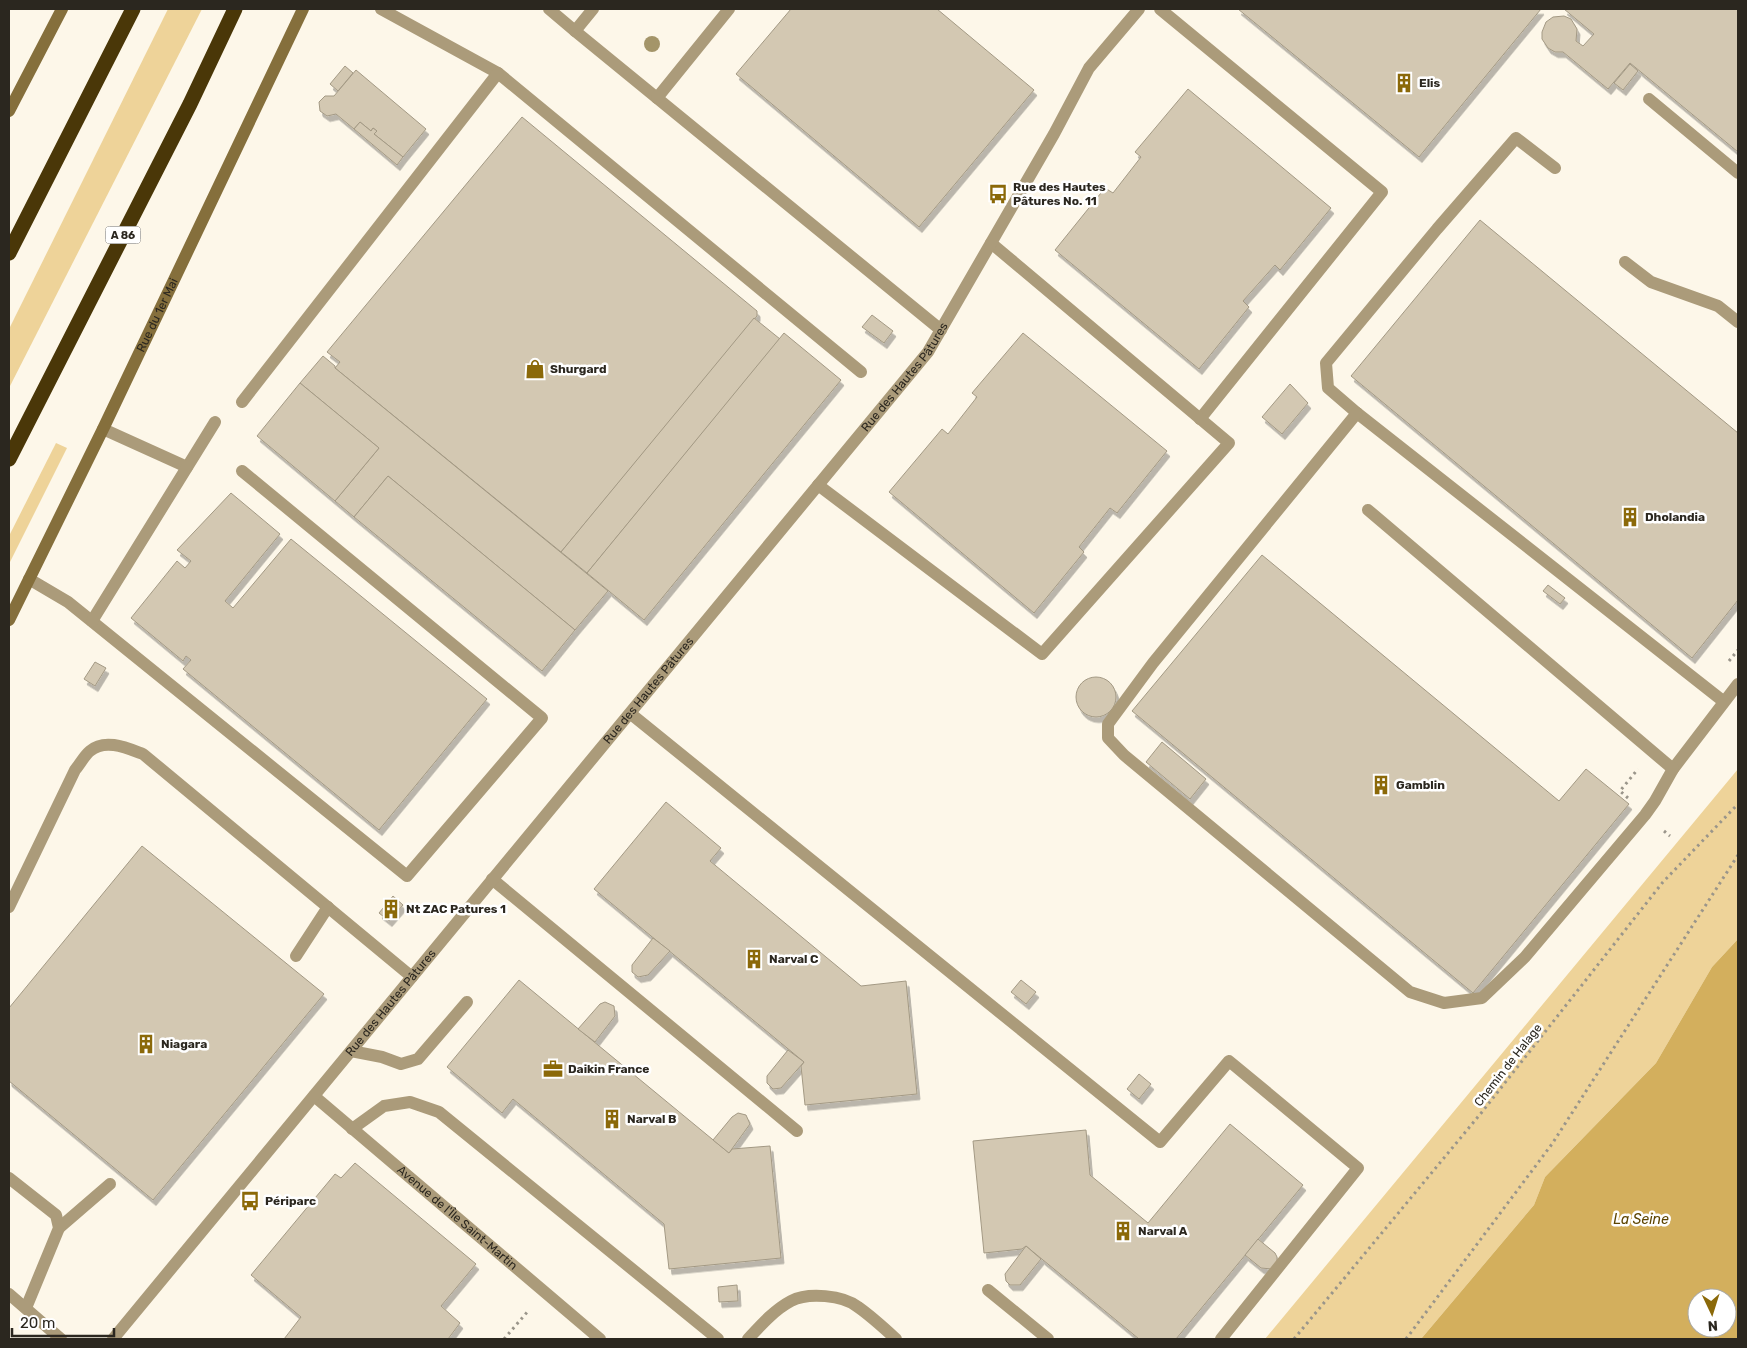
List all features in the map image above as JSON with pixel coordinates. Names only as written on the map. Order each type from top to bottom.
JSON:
[{"type":"highway","points":[[9,253],[133,9]]},
{"type":"highway","name":"A 86","points":[[9,459],[190,104],[235,9]]},
{"type":"main road","points":[[9,111],[62,9]]},
{"type":"main road","name":"Rue du 1er Mai","points":[[9,620],[103,429],[303,9]]},
{"type":"street","points":[[380,9],[498,73],[861,372]]},
{"type":"street","points":[[550,9],[574,31],[941,330]]},
{"type":"street","points":[[574,31],[593,9]]},
{"type":"street","points":[[656,98],[728,9]]},
{"type":"street","name":"Rue des Hautes Pâtures","points":[[113,1339],[928,352],[1054,134],[1089,68],[1139,9]]},
{"type":"street","points":[[1160,9],[1382,192],[1200,419]]},
{"type":"street","points":[[242,402],[498,73]]},
{"type":"street","points":[[1650,99],[1738,172]]},
{"type":"street","points":[[1555,168],[1516,138],[1437,228],[1326,363],[1328,388],[1357,414],[1724,701]]},
{"type":"street","points":[[818,485],[1042,654],[1229,444],[990,243]]},
{"type":"street","points":[[1625,262],[1651,282],[1718,306],[1738,322]]},
{"type":"street","points":[[1357,414],[1153,663],[1108,724],[1108,738],[1124,755],[1410,992],[1444,1003],[1482,998],[1525,957],[1655,801],[1673,769],[1738,684]]},
{"type":"street","points":[[92,621],[215,422]]},
{"type":"street","points":[[103,429],[187,467]]},
{"type":"street","points":[[29,579],[68,602],[407,876],[542,718],[242,472]]},
{"type":"street","points":[[1368,510],[1673,769]]},
{"type":"street","points":[[630,714],[1160,1142],[1229,1061],[1358,1168],[1221,1339]]},
{"type":"street","points":[[9,907],[75,770],[89,752],[99,744],[123,746],[143,754],[412,977]]},
{"type":"street","points":[[492,879],[797,1131]]},
{"type":"street","points":[[296,956],[328,907]]},
{"type":"street","points":[[351,1051],[382,1057],[401,1064],[418,1059],[467,1002]]},
{"type":"street","name":"Avenue de l'Île Saint-Martin","points":[[314,1096],[600,1339]]},
{"type":"street","points":[[352,1129],[384,1106],[410,1102],[439,1112],[718,1339]]},
{"type":"street","points":[[9,1178],[56,1216],[59,1228]]},
{"type":"street","points":[[26,1308],[59,1228],[110,1184]]},
{"type":"street","points":[[988,1290],[1048,1339]]},
{"type":"street","points":[[9,1294],[60,1339]]},
{"type":"street","points":[[748,1339],[768,1319],[792,1300],[817,1296],[836,1297],[856,1305],[896,1339]]},
{"type":"path","name":"Chemin de Halage","points":[[1294,1339],[1482,1112],[1663,882],[1738,804]]},
{"type":"path","points":[[1406,1339],[1552,1144],[1738,856]]},
{"type":"path","points":[[504,1339],[544,1292]]},
{"type":"shaded area","points":[[168,9],[202,9],[9,388],[9,329]]},
{"type":"shaded area","points":[[56,443],[67,448],[9,564],[9,536]]},
{"type":"shaded area","points":[[1738,769],[1738,939],[1712,967],[1656,1063],[1545,1177],[1534,1205],[1421,1339],[1265,1339]]},
{"type":"water","name":"La Seine","points":[[1738,939],[1738,1339],[1421,1339],[1534,1205],[1545,1177],[1656,1063],[1712,967]]},
{"type":"building","points":[[791,9],[937,9],[1034,90],[919,227],[736,74]]},
{"type":"building","name":"Elis","points":[[1238,9],[1541,9],[1419,157]]},
{"type":"building","points":[[1564,9],[1738,9],[1738,152],[1630,63],[1608,89],[1563,52],[1555,52],[1548,48],[1542,39],[1542,32],[1546,22],[1553,17],[1564,16],[1571,19],[1577,29],[1576,41],[1583,46],[1594,34]]},
{"type":"building","points":[[1630,64],[1638,71],[1623,90],[1614,83]]},
{"type":"building","points":[[345,66],[353,73],[338,91],[330,84]]},
{"type":"building","points":[[356,70],[426,129],[403,157],[374,134],[377,131],[373,128],[371,131],[360,122],[354,129],[336,114],[327,116],[320,111],[319,102],[325,96],[334,96]]},
{"type":"building","points":[[1188,89],[1331,208],[1280,270],[1275,265],[1243,301],[1249,307],[1199,369],[1055,250],[1105,188],[1113,193],[1141,157],[1135,152]]},
{"type":"building","points":[[522,117],[757,311],[757,316],[561,552],[335,368],[340,362],[327,352]]},
{"type":"building","points":[[360,122],[371,131],[373,128],[377,131],[374,134],[403,157],[397,165],[354,129]]},
{"type":"building","name":"Dholandia","points":[[1480,220],[1738,433],[1738,600],[1692,658],[1351,376]]},
{"type":"building","points":[[872,315],[893,331],[884,343],[862,327]]},
{"type":"building","points":[[754,318],[780,339],[587,573],[561,552]]},
{"type":"building","points":[[784,333],[841,380],[644,620],[587,573]]},
{"type":"building","points":[[1023,333],[1167,451],[1117,513],[1110,508],[1079,547],[1084,552],[1034,613],[889,492],[942,429],[948,434],[977,397],[972,393]]},
{"type":"building","points":[[323,356],[335,368],[608,591],[575,630],[388,476],[354,517],[335,501],[379,448],[300,383]]},
{"type":"building","points":[[300,383],[379,448],[335,501],[257,436]]},
{"type":"building","points":[[1290,384],[1308,403],[1282,434],[1262,417]]},
{"type":"building","points":[[388,476],[575,630],[542,671],[354,517]]},
{"type":"building","points":[[231,493],[280,534],[225,601],[233,608],[291,539],[487,699],[379,830],[183,669],[191,660],[186,656],[183,661],[131,618],[177,561],[185,568],[191,561],[177,550]]},
{"type":"building","name":"Gamblin","points":[[1262,555],[1559,801],[1586,769],[1629,804],[1473,993],[1132,711]]},
{"type":"building","points":[[1548,585],[1565,598],[1560,604],[1543,591]]},
{"type":"building","points":[[95,662],[106,668],[95,686],[84,679]]},
{"type":"building","points":[[1092,677],[1100,677],[1107,680],[1113,686],[1116,697],[1113,708],[1107,714],[1100,717],[1092,717],[1085,714],[1079,708],[1076,701],[1076,693],[1079,686],[1085,680]]},
{"type":"building","points":[[1162,742],[1206,779],[1190,799],[1146,762]]},
{"type":"building","name":"Narval C","points":[[666,802],[721,848],[710,861],[861,986],[906,981],[917,1094],[805,1105],[801,1066],[804,1062],[594,889]]},
{"type":"building","name":"Niagara","points":[[142,846],[324,994],[153,1200],[9,1081],[9,1008]]},
{"type":"building","name":"Nt ZAC Patures 1","points":[[393,896],[403,905],[389,921],[379,913]]},
{"type":"building","points":[[653,938],[670,951],[648,975],[638,977],[632,972],[632,965]]},
{"type":"building","name":"Narval B","points":[[519,980],[729,1153],[732,1149],[770,1146],[781,1258],[669,1269],[664,1224],[513,1099],[502,1113],[447,1067]]},
{"type":"building","points":[[1021,980],[1036,992],[1026,1004],[1011,992]]},
{"type":"building","points":[[605,1002],[614,1006],[615,1016],[595,1042],[578,1029],[600,1004]]},
{"type":"building","points":[[788,1050],[804,1062],[781,1088],[773,1089],[767,1083],[767,1076]]},
{"type":"building","points":[[1139,1074],[1151,1084],[1139,1099],[1127,1089]]},
{"type":"building","points":[[738,1113],[746,1115],[750,1124],[729,1153],[713,1140],[732,1117]]},
{"type":"building","name":"Narval A","points":[[1230,1124],[1303,1185],[1176,1339],[1139,1339],[1026,1246],[1022,1249],[984,1253],[973,1141],[1086,1130],[1090,1175],[1148,1223]]},
{"type":"building","points":[[355,1163],[476,1264],[441,1306],[460,1323],[448,1339],[284,1339],[301,1317],[251,1275],[335,1174],[341,1178]]},
{"type":"building","points":[[1258,1239],[1275,1253],[1277,1257],[1277,1261],[1272,1269],[1261,1268],[1245,1255]]},
{"type":"building","points":[[1026,1246],[1041,1259],[1020,1285],[1010,1285],[1006,1281],[1005,1274]]},
{"type":"building","points":[[737,1285],[738,1301],[719,1302],[718,1287]]},
{"type":"place","name":"Elis","points":[[1404,83]]},
{"type":"place","name":"Rue des Hautes Pâtures No. 11","points":[[998,194]]},
{"type":"place","name":"Shurgard","points":[[535,369]]},
{"type":"place","name":"Dholandia","points":[[1630,517]]},
{"type":"place","name":"Gamblin","points":[[1381,785]]},
{"type":"place","name":"Nt ZAC Patures 1","points":[[391,909]]},
{"type":"place","name":"Narval C","points":[[754,959]]},
{"type":"place","name":"Niagara","points":[[146,1044]]},
{"type":"place","name":"Daikin France","points":[[553,1069]]},
{"type":"place","name":"Narval B","points":[[612,1119]]},
{"type":"place","name":"Périparc","points":[[250,1201]]},
{"type":"place","name":"Narval A","points":[[1123,1231]]}]
